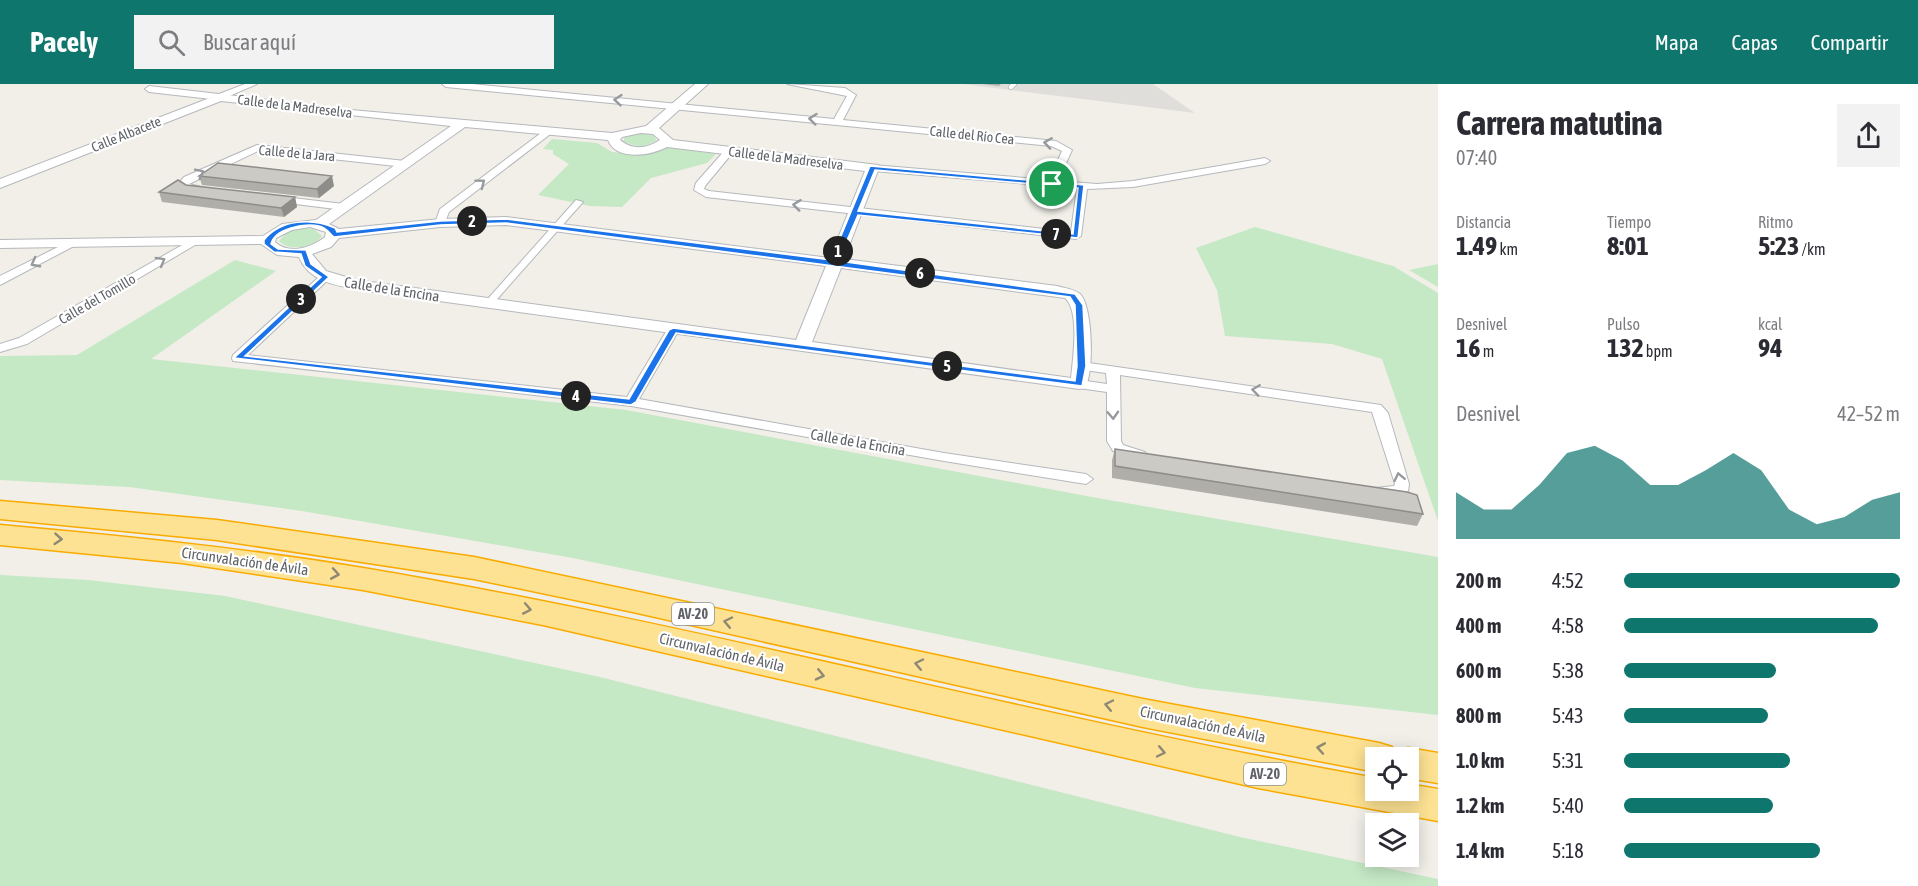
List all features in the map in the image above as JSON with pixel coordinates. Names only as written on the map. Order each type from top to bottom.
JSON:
[{"type":"highway","name":"Circunvalación de Ávila","points":[[0,510],[88,516],[280,537],[436,561],[593,592],[1083,700],[1365,755]]},
{"type":"highway","name":"Circunvalación de Ávila","points":[[0,535],[67,539],[258,561],[424,589],[577,618],[1104,740],[1276,776],[1434,805]]},
{"type":"highway","points":[[1419,765],[1438,768]]},
{"type":"street","name":"Calle Albacete","points":[[0,184],[253,84]]},
{"type":"street","name":"Calle del Río Cea","points":[[446,84],[1063,146],[1067,150],[1052,184]]},
{"type":"street","points":[[649,130],[702,84]]},
{"type":"street","points":[[791,84],[845,91],[852,95],[837,122]]},
{"type":"street","name":"Calle de la Madreselva","points":[[149,89],[614,138]]},
{"type":"street","points":[[320,224],[463,123]]},
{"type":"street","points":[[632,130],[649,130],[662,134],[667,140],[650,149],[635,150],[615,144],[614,138],[632,130]]},
{"type":"street","points":[[440,223],[444,211],[548,132]]},
{"type":"street","name":"Calle de la Madreselva","points":[[664,143],[873,168],[1082,187],[1133,184],[1265,161]]},
{"type":"street","name":"Calle de la Jara","points":[[212,191],[189,189],[183,184],[188,178],[256,148],[405,164]]},
{"type":"street","points":[[729,151],[700,185],[699,190],[706,194],[855,213],[1076,236],[1082,187]]},
{"type":"street","points":[[802,346],[833,262],[873,168]]},
{"type":"street","points":[[269,198],[344,207]]},
{"type":"street","points":[[488,304],[579,202]]},
{"type":"street","points":[[334,234],[440,223],[506,221],[1072,295],[1079,305],[1082,366],[1078,384]]},
{"type":"street","points":[[301,223],[320,224],[333,230],[334,234],[328,243],[304,252],[276,251],[267,240],[283,228],[301,223]]},
{"type":"street","name":"Calle del Tomillo","points":[[0,244],[191,243],[267,240]]},
{"type":"street","name":"Calle del Tomillo","points":[[0,348],[24,341],[191,243]]},
{"type":"street","name":"Calle del Tomillo","points":[[0,281],[70,244]]},
{"type":"street","name":"Calle de la Encina","points":[[304,252],[307,265],[325,277],[366,286],[1112,389]]},
{"type":"street","name":"Calle de la Encina","points":[[325,277],[238,358],[631,402],[944,457],[1086,478]]},
{"type":"street","points":[[631,402],[673,330]]},
{"type":"street","points":[[1082,366],[1376,408],[1381,413],[1402,484],[1400,491],[1363,488]]},
{"type":"street","points":[[1113,370],[1114,441],[1118,448],[1128,453],[1151,456]]},
{"type":"shaded area","points":[[963,84],[1153,84],[1195,113]]},
{"type":"green space","points":[[642,133],[653,135],[657,141],[641,147],[623,142],[625,136]]},
{"type":"green space","points":[[552,139],[597,143],[612,152],[632,154],[667,147],[716,154],[707,163],[651,178],[622,207],[590,206],[538,195],[569,164],[553,154],[553,150],[543,149]]},
{"type":"green space","points":[[1255,227],[1393,266],[1438,293],[1438,521],[1382,359],[1332,344],[1225,336],[1217,290],[1196,248]]},
{"type":"green space","points":[[300,228],[314,229],[322,236],[313,243],[301,247],[289,247],[279,241],[287,232]]},
{"type":"green space","points":[[235,260],[276,271],[151,359],[626,410],[1097,498],[1438,557],[1438,715],[1195,688],[573,558],[302,511],[129,487],[0,480],[0,356],[77,355]]},
{"type":"green space","points":[[1438,264],[1438,287],[1409,270]]},
{"type":"green space","points":[[0,575],[88,580],[225,596],[600,677],[1240,837],[1365,864],[1365,867],[1381,867],[1438,879],[1438,886],[0,886]]},
{"type":"building","points":[[218,163],[332,176],[317,189],[199,176]]},
{"type":"building","points":[[178,180],[186,185],[295,197],[281,208],[159,192]]},
{"type":"building","points":[[1115,449],[1407,492],[1417,495],[1423,514],[1115,466]]},
{"type":"route","points":[[1052,184],[873,168],[833,262],[506,221],[440,223],[334,234],[328,226],[301,223],[275,232],[267,240],[268,244],[276,251],[304,252],[307,265],[325,277],[238,358],[631,402],[673,330],[1078,384],[1082,366],[1079,305],[1072,295],[1057,291],[833,262],[855,213],[1076,236],[1082,187],[1052,184]]}]
